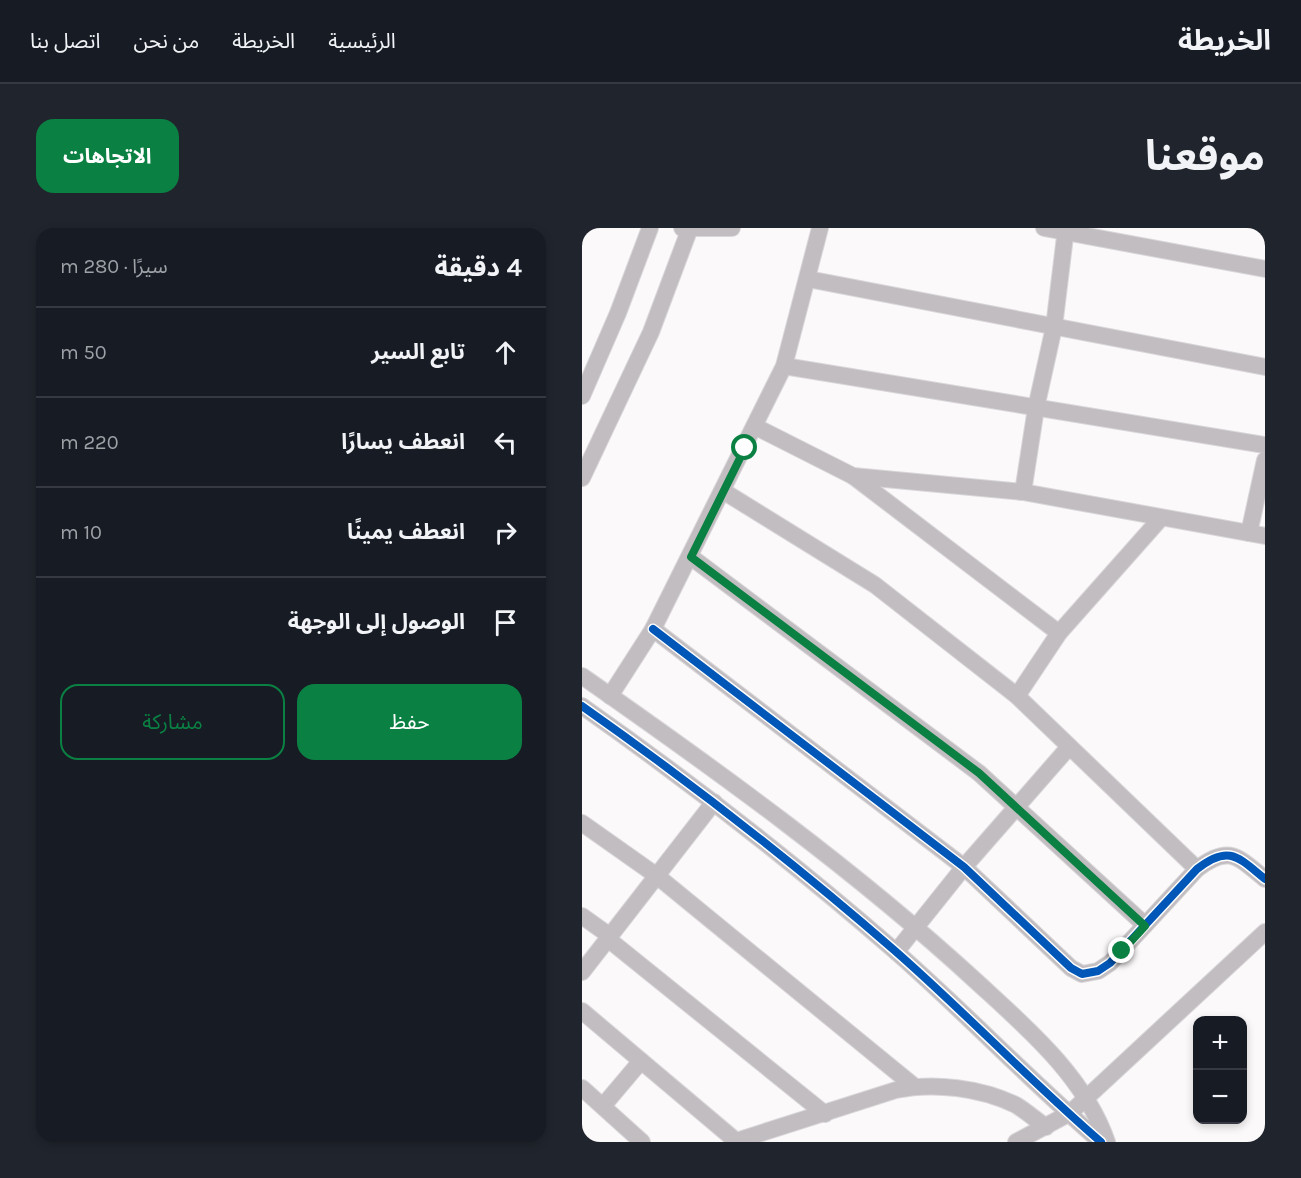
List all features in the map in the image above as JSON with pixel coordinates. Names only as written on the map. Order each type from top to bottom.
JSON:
[{"type":"street","points":[[582,396],[618,314],[650,228]]},
{"type":"street","points":[[582,478],[651,332],[687,229],[732,228]]},
{"type":"street","points":[[610,696],[653,629],[691,557],[784,366],[820,228]]},
{"type":"street","points":[[1044,228],[1066,230],[1265,269]]},
{"type":"street","points":[[1023,492],[1036,408],[1054,327],[1066,230]]},
{"type":"street","points":[[808,279],[1265,368]]},
{"type":"street","points":[[784,366],[1265,445]]},
{"type":"street","points":[[756,427],[853,476],[1059,633]]},
{"type":"street","points":[[853,476],[1023,492],[1257,535],[1265,460]]},
{"type":"street","points":[[723,491],[875,585],[1017,696],[1197,869]]},
{"type":"street","points":[[1017,696],[1059,633],[1161,518]]},
{"type":"street","points":[[691,557],[979,773],[1145,926]]},
{"type":"street","points":[[653,629],[964,867],[1071,968],[1082,974],[1098,971],[1110,963],[1197,869],[1211,858],[1224,854],[1234,855],[1265,879]]},
{"type":"street","points":[[582,676],[752,799],[915,926],[1045,1048],[1087,1099],[1101,1123],[1107,1142]]},
{"type":"street","points":[[582,706],[738,820],[896,951],[1101,1142]]},
{"type":"street","points":[[896,951],[964,867],[1069,747]]},
{"type":"street","points":[[738,820],[752,799]]},
{"type":"street","points":[[582,972],[714,802]]},
{"type":"street","points":[[582,823],[657,876],[915,1087]]},
{"type":"street","points":[[582,916],[825,1114]]},
{"type":"street","points":[[1016,1142],[1046,1128],[1087,1099],[1265,932]]},
{"type":"street","points":[[582,1011],[735,1142],[915,1087],[940,1087],[979,1093],[1016,1105],[1046,1128]]},
{"type":"street","points":[[603,1106],[641,1061]]},
{"type":"street","points":[[582,1088],[642,1142]]},
{"type":"cycle path","points":[[653,629],[964,867],[1071,968],[1082,974],[1098,971],[1110,963],[1197,869],[1208,861],[1225,855],[1233,856],[1265,879]]},
{"type":"cycle path","points":[[582,706],[741,824],[818,886],[920,974],[1101,1142]]},
{"type":"route","points":[[745,448],[691,557],[992,784],[1145,926],[1122,951]]}]
